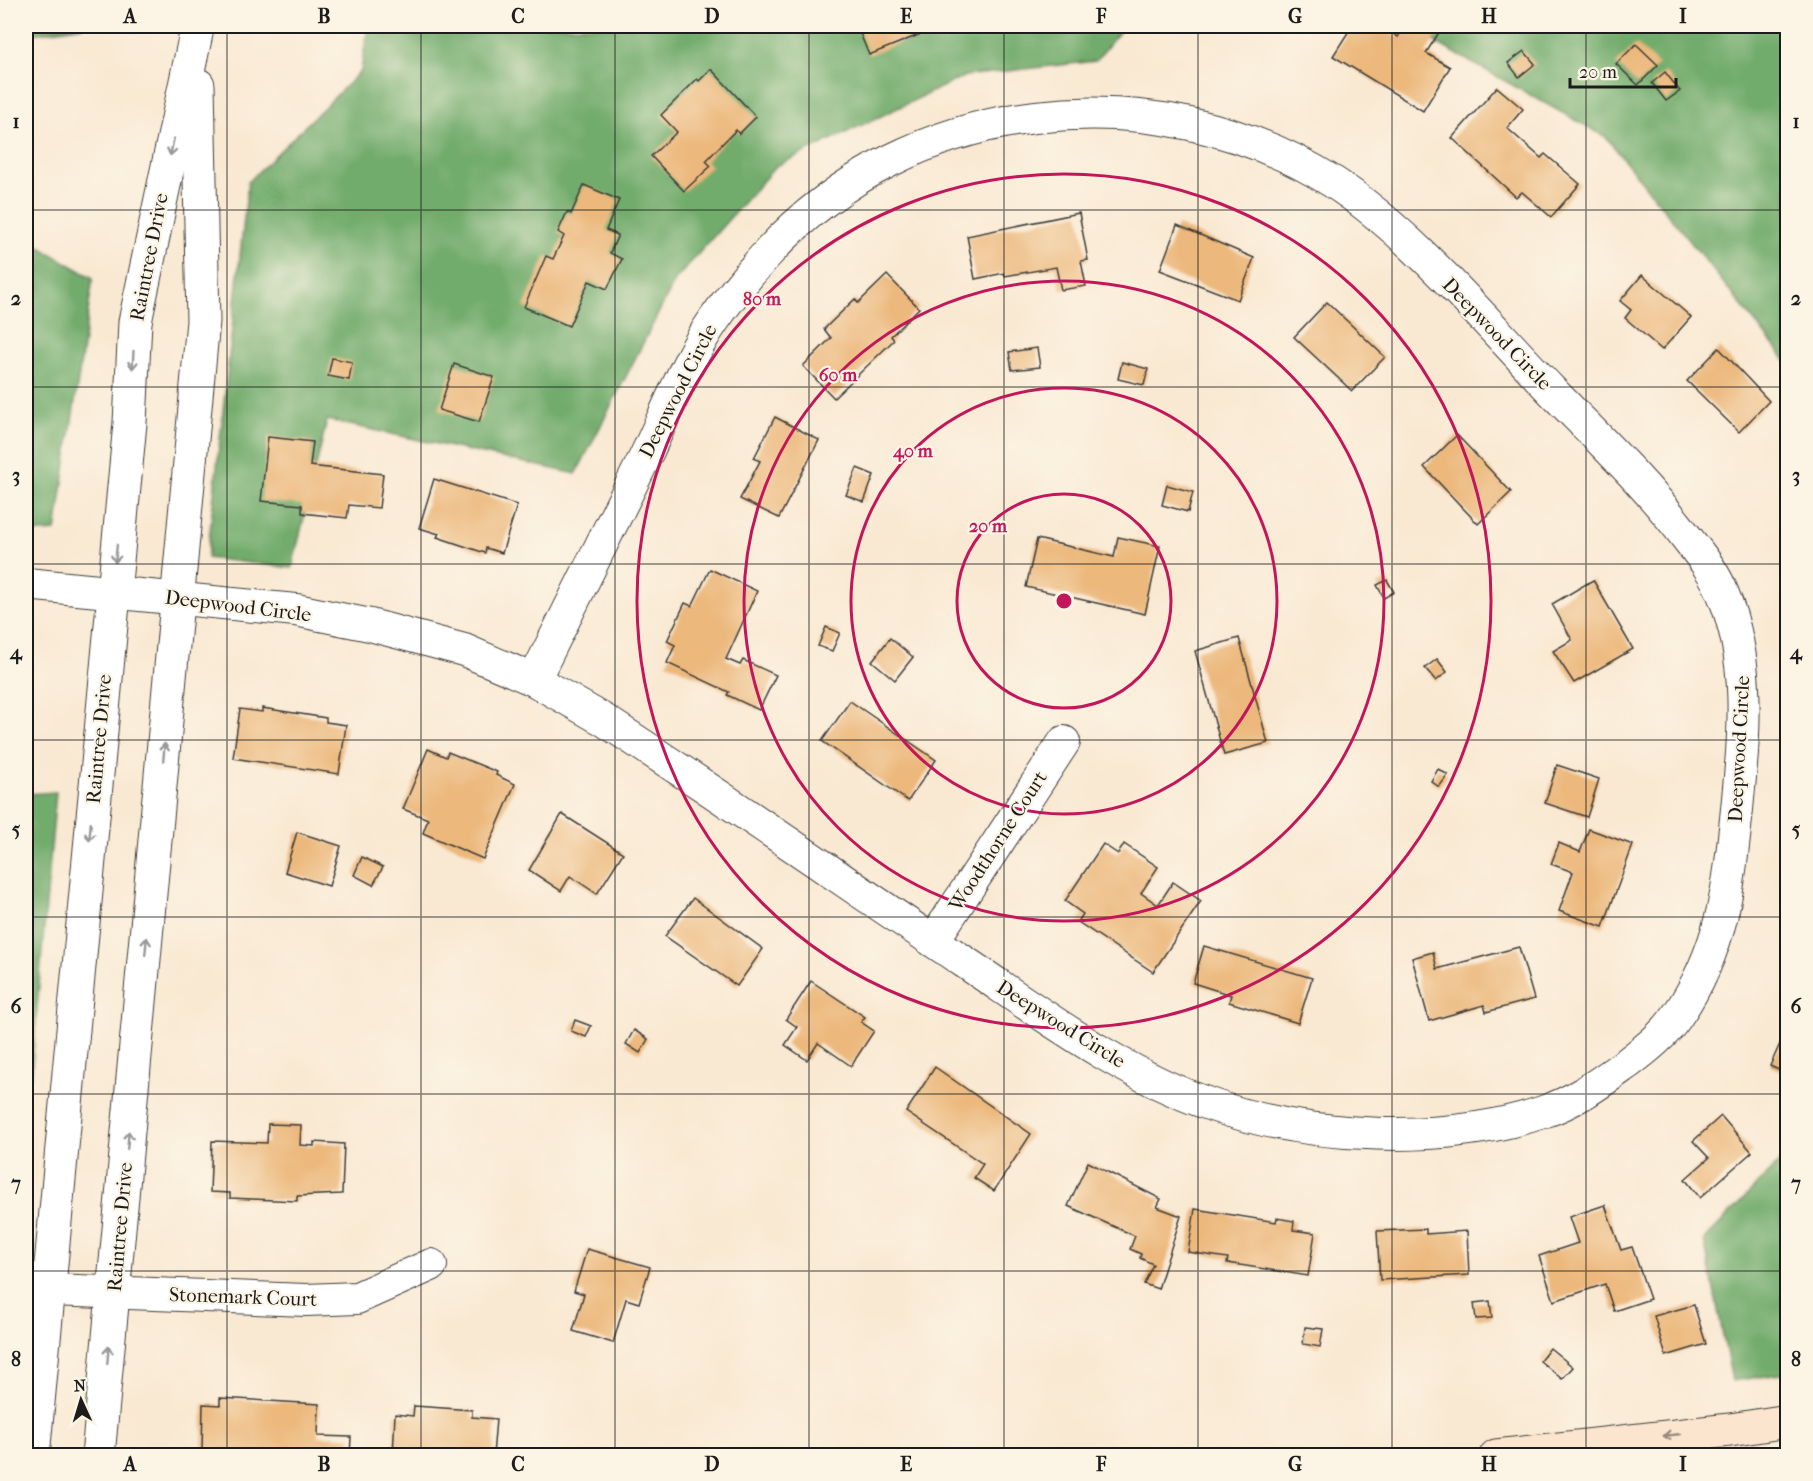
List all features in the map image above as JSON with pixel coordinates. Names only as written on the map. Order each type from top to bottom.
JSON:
[{"type":"main road","points":[[1496,1455],[1730,1430],[1788,1420]]},
{"type":"street","name":"Raintree Drive","points":[[33,1455],[37,1290],[130,423],[135,322],[197,27]]},
{"type":"street","name":"Raintree Drive","points":[[98,1455],[203,321],[197,27]]},
{"type":"street","name":"Deepwood Circle","points":[[26,585],[296,610],[370,625],[464,650],[534,680],[604,720],[1109,1059],[1211,1105],[1282,1123],[1363,1132],[1463,1129],[1505,1123],[1546,1112],[1587,1093],[1649,1047],[1676,1017],[1713,948],[1728,896],[1740,776],[1745,690],[1744,667],[1724,596],[1712,570],[1660,502],[1410,244],[1338,186],[1278,152],[1213,128],[1119,112],[1030,116],[976,127],[933,140],[848,184],[769,251],[710,324],[534,680]]},
{"type":"street","name":"Woodthorne Court","points":[[933,941],[1064,742]]},
{"type":"street","name":"Stonemark Court","points":[[37,1290],[306,1300],[357,1298],[431,1265]]},
{"type":"green space","points":[[26,26],[84,26],[26,35]]},
{"type":"green space","points":[[368,26],[1124,26],[1096,61],[965,76],[776,166],[676,279],[576,474],[327,420],[292,568],[207,558],[248,182],[361,71]]},
{"type":"green space","points":[[1406,26],[1787,26],[1787,362],[1606,137]]},
{"type":"green space","points":[[26,239],[93,278],[56,531],[26,533]]},
{"type":"green space","points":[[56,792],[31,1077],[26,1077],[26,794]]},
{"type":"green space","points":[[1787,1154],[1787,1373],[1732,1381],[1704,1240]]},
{"type":"building","points":[[857,26],[941,26],[869,55]]},
{"type":"building","points":[[1352,26],[1380,26],[1398,37],[1405,26],[1443,26],[1426,53],[1450,67],[1423,111],[1333,56]]},
{"type":"building","points":[[1636,44],[1658,65],[1638,85],[1616,64]]},
{"type":"building","points":[[1524,51],[1535,64],[1519,77],[1508,63]]},
{"type":"building","points":[[711,69],[756,117],[739,134],[736,130],[722,144],[706,161],[711,166],[684,191],[651,156],[677,132],[661,115],[697,79],[699,81]]},
{"type":"building","points":[[1665,72],[1680,91],[1666,101],[1652,83]]},
{"type":"building","points":[[1497,87],[1523,109],[1507,128],[1541,158],[1545,154],[1580,184],[1551,217],[1522,192],[1516,197],[1452,138]]},
{"type":"building","points":[[584,185],[619,200],[606,230],[618,235],[610,253],[622,259],[607,289],[589,281],[569,326],[524,307],[546,256],[553,259],[564,236],[558,232],[567,212],[571,214]]},
{"type":"building","points":[[1079,213],[1088,260],[1081,261],[1086,286],[1061,290],[1056,267],[975,279],[967,236]]},
{"type":"building","points":[[1177,225],[1254,258],[1238,300],[1160,270]]},
{"type":"building","points":[[887,275],[919,308],[891,336],[894,340],[834,398],[803,366],[831,338],[824,329],[855,299],[858,303]]},
{"type":"building","points":[[1642,275],[1691,317],[1662,350],[1625,318],[1631,310],[1620,301]]},
{"type":"building","points":[[1327,302],[1385,357],[1352,391],[1294,337]]},
{"type":"building","points":[[1037,348],[1040,367],[1012,370],[1009,352]]},
{"type":"building","points":[[1719,348],[1769,401],[1739,432],[1687,381]]},
{"type":"building","points":[[332,358],[352,362],[349,380],[328,376]]},
{"type":"building","points":[[1122,362],[1148,369],[1144,385],[1118,379]]},
{"type":"building","points":[[454,364],[494,377],[479,422],[439,410]]},
{"type":"building","points":[[775,417],[819,440],[779,518],[740,499],[760,461],[754,458]]},
{"type":"building","points":[[1457,435],[1511,492],[1478,524],[1424,467]]},
{"type":"building","points":[[268,437],[313,442],[310,466],[383,474],[379,508],[349,505],[347,518],[302,513],[302,505],[261,501]]},
{"type":"building","points":[[857,468],[874,475],[864,502],[846,495]]},
{"type":"building","points":[[434,479],[517,505],[502,553],[486,548],[485,553],[437,537],[439,534],[419,528]]},
{"type":"building","points":[[1167,485],[1193,492],[1188,512],[1162,505]]},
{"type":"building","points":[[1118,537],[1160,546],[1145,614],[1026,587],[1037,539],[1114,557]]},
{"type":"building","points":[[710,569],[757,591],[726,659],[740,665],[743,660],[776,675],[759,710],[727,695],[729,692],[667,663],[675,645],[667,641],[685,603],[692,606]]},
{"type":"building","points":[[1387,580],[1394,592],[1384,598],[1377,585]]},
{"type":"building","points":[[1593,580],[1633,649],[1574,683],[1553,651],[1572,640],[1552,604]]},
{"type":"building","points":[[826,627],[840,633],[832,651],[818,646]]},
{"type":"building","points":[[890,638],[913,657],[895,680],[872,661]]},
{"type":"building","points":[[1239,638],[1268,743],[1224,755],[1195,651]]},
{"type":"building","points":[[1437,659],[1447,672],[1436,681],[1425,668]]},
{"type":"building","points":[[850,701],[936,760],[908,801],[822,741]]},
{"type":"building","points":[[262,708],[326,718],[326,722],[346,725],[339,774],[233,758],[240,709],[262,712]]},
{"type":"building","points":[[428,749],[446,757],[448,752],[497,772],[496,775],[515,784],[483,859],[423,833],[428,819],[403,809]]},
{"type":"building","points":[[1557,765],[1599,779],[1587,817],[1545,803]]},
{"type":"building","points":[[1438,769],[1448,775],[1439,787],[1431,781]]},
{"type":"building","points":[[562,814],[623,853],[597,894],[570,876],[561,891],[529,870]]},
{"type":"building","points":[[1589,829],[1633,845],[1603,927],[1559,911],[1573,872],[1551,864],[1559,843],[1580,852]]},
{"type":"building","points":[[297,832],[341,846],[329,886],[285,872]]},
{"type":"building","points":[[1103,844],[1118,854],[1124,844],[1158,867],[1141,893],[1158,905],[1173,882],[1201,901],[1153,972],[1078,922],[1083,914],[1065,901]]},
{"type":"building","points":[[362,857],[383,867],[373,885],[354,875]]},
{"type":"building","points":[[693,898],[763,949],[737,986],[665,936]]},
{"type":"building","points":[[1204,946],[1312,978],[1298,1023],[1229,1002],[1231,995],[1193,983]]},
{"type":"building","points":[[1519,947],[1534,999],[1486,1012],[1484,1005],[1429,1021],[1412,958],[1433,952],[1437,969]]},
{"type":"building","points":[[811,981],[865,1017],[861,1022],[874,1031],[851,1066],[818,1043],[807,1060],[785,1045],[797,1027],[786,1019]]},
{"type":"building","points":[[575,1020],[591,1026],[586,1037],[571,1031]]},
{"type":"building","points":[[1788,1026],[1788,1074],[1770,1066]]},
{"type":"building","points":[[634,1030],[648,1039],[640,1053],[626,1044]]},
{"type":"building","points":[[935,1067],[1031,1134],[994,1191],[974,1178],[983,1164],[906,1112]]},
{"type":"building","points":[[1721,1116],[1752,1152],[1700,1198],[1685,1179],[1709,1158],[1693,1141]]},
{"type":"building","points":[[268,1124],[301,1125],[300,1145],[314,1146],[314,1142],[344,1144],[342,1194],[297,1196],[297,1201],[230,1198],[230,1193],[210,1192],[212,1141],[267,1143]]},
{"type":"building","points":[[1088,1162],[1161,1199],[1157,1207],[1181,1216],[1158,1289],[1144,1284],[1153,1264],[1140,1258],[1141,1254],[1130,1249],[1135,1236],[1068,1206]]},
{"type":"building","points":[[1605,1205],[1621,1250],[1632,1247],[1650,1299],[1614,1311],[1605,1284],[1554,1301],[1539,1256],[1578,1243],[1569,1217]]},
{"type":"building","points":[[1195,1209],[1276,1222],[1277,1218],[1294,1221],[1293,1230],[1315,1233],[1308,1276],[1227,1263],[1228,1258],[1188,1252]]},
{"type":"building","points":[[1426,1229],[1426,1234],[1467,1231],[1469,1275],[1380,1280],[1377,1231]]},
{"type":"building","points":[[587,1249],[650,1267],[639,1303],[626,1299],[613,1343],[573,1331],[584,1294],[574,1291]]},
{"type":"building","points":[[1490,1301],[1492,1318],[1476,1319],[1474,1303]]},
{"type":"building","points":[[1694,1305],[1706,1344],[1666,1356],[1654,1316]]},
{"type":"building","points":[[1305,1327],[1323,1329],[1320,1347],[1303,1344]]},
{"type":"building","points":[[1550,1348],[1573,1367],[1562,1379],[1540,1361]]},
{"type":"building","points":[[220,1398],[319,1404],[318,1436],[351,1437],[350,1456],[215,1456],[215,1451],[202,1451],[203,1404],[220,1405]]},
{"type":"building","points":[[414,1406],[472,1410],[472,1417],[496,1419],[493,1456],[393,1456],[395,1414],[413,1416]]}]
